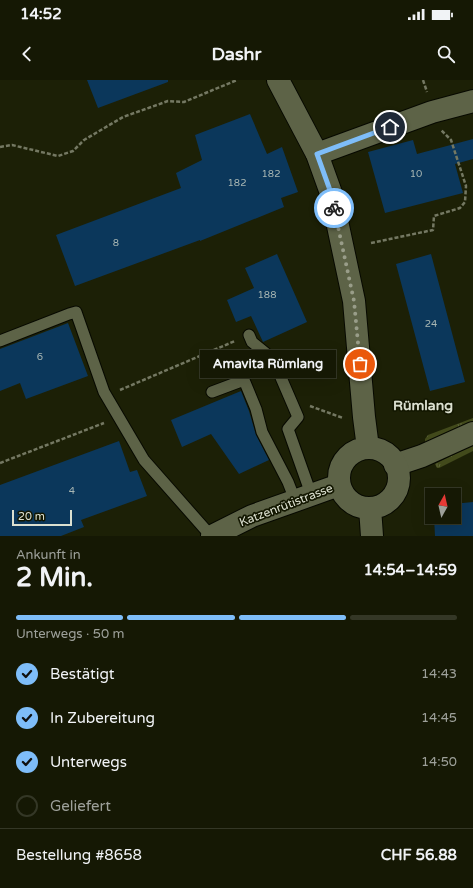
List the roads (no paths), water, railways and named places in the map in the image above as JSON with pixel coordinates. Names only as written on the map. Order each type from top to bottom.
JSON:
[{"type":"street","points":[[278,80],[317,154],[331,193],[354,301],[368,448]]},
{"type":"street","points":[[317,154],[432,112],[473,101]]},
{"type":"street","points":[[395,465],[422,456],[473,433]]},
{"type":"street","points":[[368,448],[384,452],[395,465],[399,474],[395,493],[388,501],[380,506],[362,508],[347,499],[342,492],[339,485],[339,474],[342,464],[348,456],[358,450],[368,448]]},
{"type":"street","name":"Katzenrütistrasse","points":[[212,536],[252,516],[339,485]]},
{"type":"street","points":[[370,508],[372,536]]},
{"type":"lane","points":[[0,341],[76,312],[107,396],[144,460],[212,536]]},
{"type":"lane","points":[[249,336],[252,342],[273,359],[298,417],[288,429],[302,497]]},
{"type":"lane","points":[[212,392],[244,380],[256,409],[262,432],[288,482],[302,497]]},
{"type":"place","name":"Amavita Rümlang","points":[[360,364]]},
{"type":"district","name":"Rümlang","points":[[423,405]]}]
